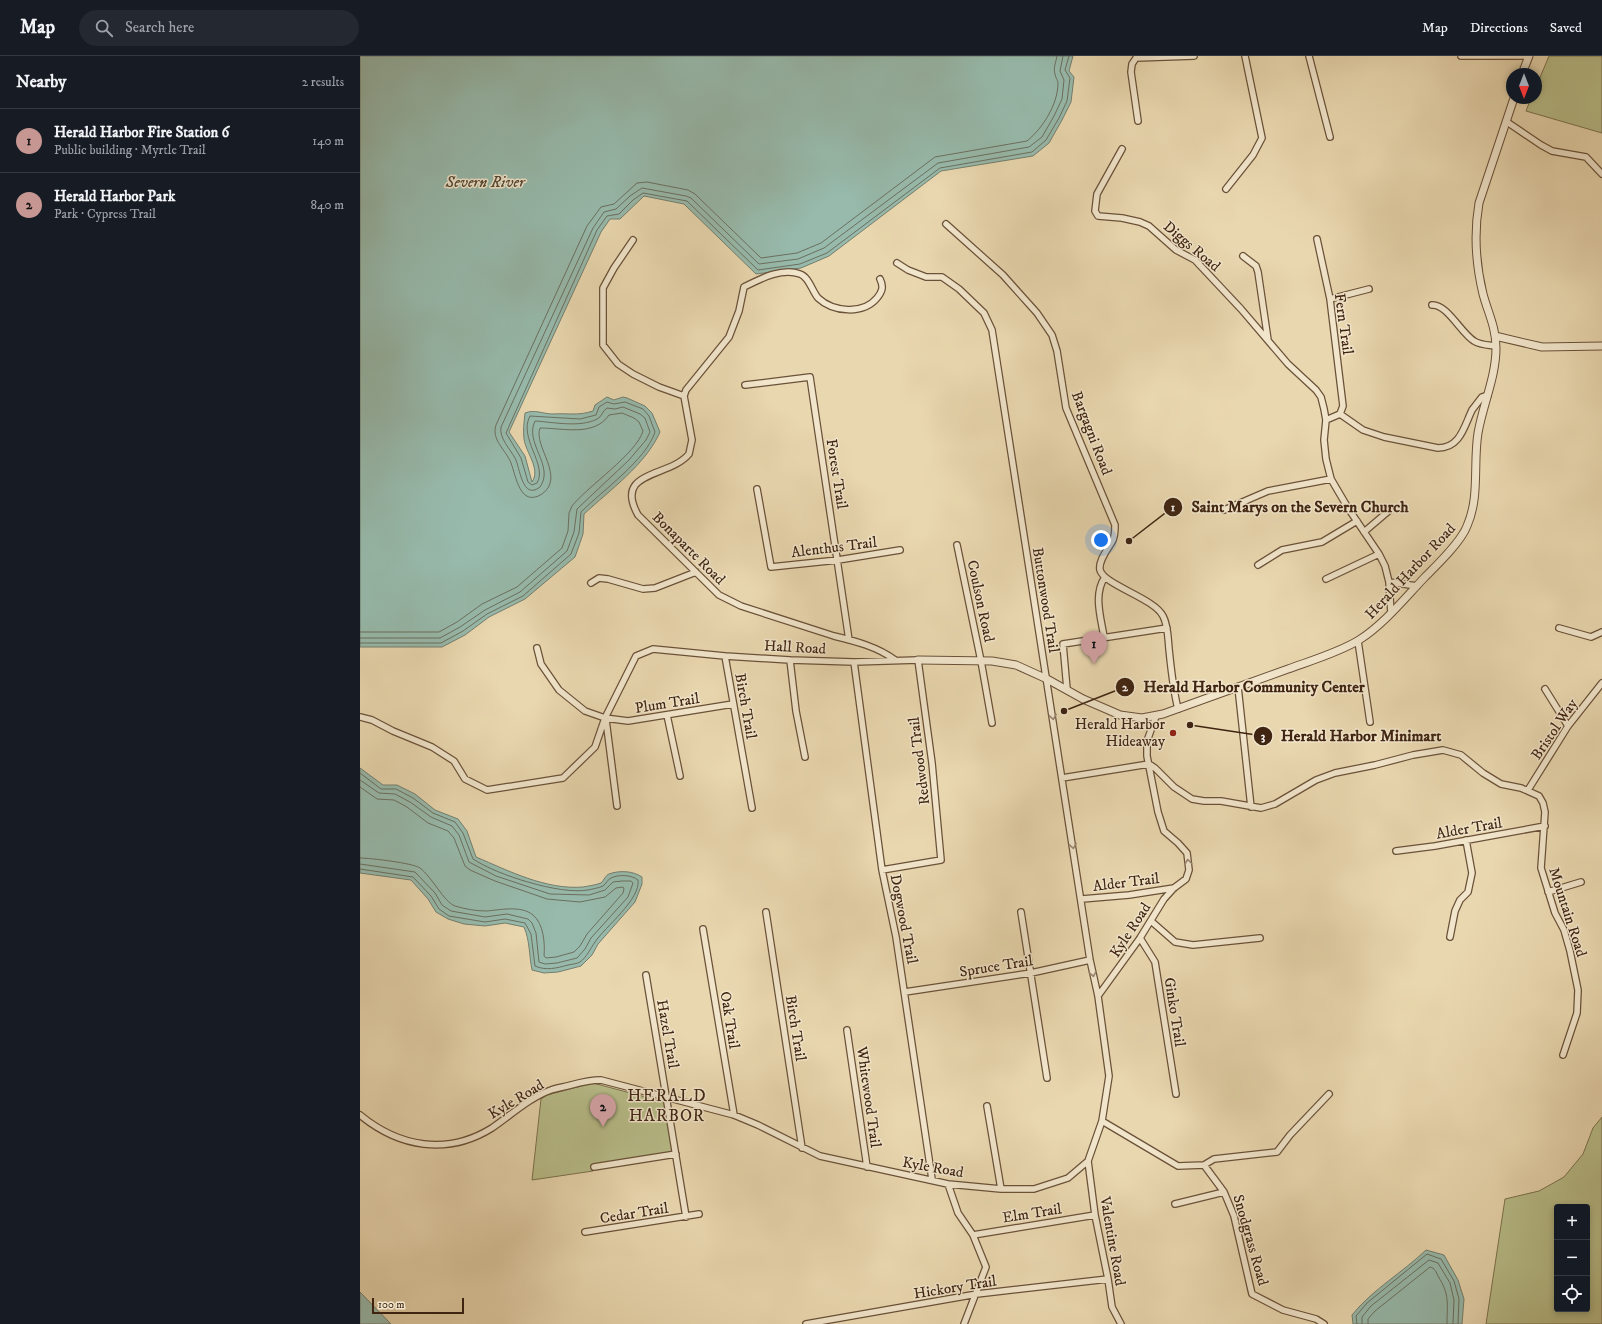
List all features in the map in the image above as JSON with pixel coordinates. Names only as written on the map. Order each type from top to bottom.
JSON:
[{"type":"street","points":[[1138,121],[1137,106],[1130,72],[1132,64],[1136,58],[1194,56]]},
{"type":"street","points":[[1226,189],[1253,155],[1262,138],[1245,56]]},
{"type":"street","points":[[1309,56],[1330,137]]},
{"type":"street","points":[[1461,56],[1529,56],[1524,68]]},
{"type":"street","name":"Herald Harbor Road","points":[[1159,715],[1316,659],[1358,641],[1371,632],[1417,586],[1448,552],[1467,528],[1473,508],[1476,487],[1478,432],[1488,395],[1495,360],[1496,346],[1493,325],[1483,293],[1479,269],[1477,236],[1479,203],[1512,104]]},
{"type":"street","points":[[1507,122],[1552,151],[1586,157],[1602,174]]},
{"type":"street","name":"Diggs Road","points":[[1122,149],[1097,194],[1095,211],[1098,216],[1128,220],[1149,226],[1176,250],[1201,265],[1288,364],[1316,390],[1321,397],[1326,420],[1324,440],[1326,459],[1331,479],[1379,554],[1389,582],[1391,612]]},
{"type":"street","name":"Bargagni Road","points":[[946,224],[1003,275],[1037,313],[1052,335],[1057,351],[1066,408],[1115,525],[1113,539],[1100,566],[1101,573],[1105,577],[1099,589],[1104,637]]},
{"type":"street","name":"Fern Trail","points":[[1317,239],[1330,299],[1343,406],[1340,414]]},
{"type":"street","points":[[633,240],[614,268],[603,288],[603,345],[618,364],[633,374],[659,387],[684,396],[689,385],[729,337],[739,311],[744,287],[774,274],[792,272],[801,274],[807,279],[819,298],[833,307],[847,310],[861,309],[874,301],[882,292],[883,285],[880,279]]},
{"type":"street","points":[[1243,256],[1256,266],[1258,272],[1268,340]]},
{"type":"street","name":"Buttonwood Trail","points":[[897,263],[908,270],[926,277],[942,277],[959,289],[979,308],[989,323],[995,349],[1082,899],[1090,960],[1098,996]]},
{"type":"street","points":[[1330,299],[1369,289]]},
{"type":"street","points":[[1432,305],[1436,305],[1445,311],[1472,340],[1482,344],[1496,346]]},
{"type":"street","points":[[1495,336],[1542,347],[1602,346]]},
{"type":"street","name":"Forest Trail","points":[[745,385],[810,377],[849,640]]},
{"type":"street","points":[[1326,420],[1340,414],[1363,430],[1384,438],[1444,448],[1452,445],[1462,435],[1473,410],[1482,397],[1488,395]]},
{"type":"street","name":"Bonaparte Road","points":[[684,396],[691,434],[690,454],[683,460],[634,484],[631,492],[631,501],[638,515],[719,595],[741,606],[849,640],[887,654],[896,660]]},
{"type":"street","points":[[1224,510],[1268,491],[1331,479]]},
{"type":"street","name":"Alenthus Trail","points":[[757,489],[771,567],[838,560],[900,550]]},
{"type":"street","points":[[1364,532],[1391,509]]},
{"type":"street","points":[[1258,565],[1288,548],[1322,542],[1357,521]]},
{"type":"street","name":"Coulson Road","points":[[957,545],[992,723]]},
{"type":"street","points":[[1326,579],[1379,554]]},
{"type":"street","points":[[591,584],[599,578],[608,579],[643,589],[655,588],[696,572]]},
{"type":"street","points":[[1105,577],[1159,610],[1163,614],[1178,709]]},
{"type":"street","points":[[1389,582],[1417,586]]},
{"type":"street","points":[[1067,690],[1063,644],[1166,628]]},
{"type":"street","points":[[1559,628],[1591,637],[1602,632]]},
{"type":"street","points":[[1358,641],[1370,722]]},
{"type":"street","name":"Plum Trail","points":[[537,648],[541,664],[559,690],[585,711],[606,718],[628,721],[733,704]]},
{"type":"street","name":"Hall Road","points":[[360,717],[372,720],[432,748],[454,761],[465,779],[487,790],[563,778],[594,747],[606,718],[636,656],[653,649],[725,656],[790,660],[854,662],[918,660],[1002,662],[1016,665],[1047,679],[1083,699],[1120,715],[1142,718],[1159,715]]},
{"type":"street","name":"Birch Trail","points":[[725,656],[752,808]]},
{"type":"street","points":[[790,660],[796,711],[805,757]]},
{"type":"street","name":"Redwood Trail","points":[[882,870],[941,860],[932,763],[918,660]]},
{"type":"street","name":"Dogwood Trail","points":[[854,662],[882,870],[905,992],[932,1180]]},
{"type":"street","name":"Bristol Way","points":[[1528,790],[1568,726],[1602,683]]},
{"type":"street","points":[[1238,687],[1251,807]]},
{"type":"street","points":[[1545,689],[1568,726]]},
{"type":"street","points":[[667,715],[680,776]]},
{"type":"street","points":[[1062,778],[1149,764],[1147,741],[1159,715]]},
{"type":"street","points":[[606,718],[617,806]]},
{"type":"street","name":"Mountain Road","points":[[1149,764],[1174,787],[1192,799],[1204,801],[1221,800],[1260,808],[1275,804],[1316,780],[1335,773],[1413,755],[1443,750],[1461,755],[1483,773],[1501,784],[1528,790],[1539,796],[1543,802],[1545,812],[1541,868],[1555,913],[1564,930],[1578,990],[1577,1013],[1563,1055]]},
{"type":"street","name":"Kyle Road","points":[[1098,996],[1140,938],[1164,899],[1174,888],[1186,879],[1189,870],[1187,853],[1164,832],[1158,812],[1149,764]]},
{"type":"street","name":"Alder Trail","points":[[1396,851],[1545,826]]},
{"type":"street","points":[[1450,937],[1455,911],[1460,900],[1468,892],[1472,873],[1466,840]]},
{"type":"street","points":[[1548,892],[1581,882]]},
{"type":"street","name":"Alder Trail","points":[[1082,899],[1129,895],[1174,888]]},
{"type":"street","name":"Birch Trail","points":[[766,912],[802,1148]]},
{"type":"street","points":[[1021,912],[1047,1078]]},
{"type":"street","points":[[1151,921],[1175,942],[1193,945],[1260,938]]},
{"type":"street","name":"Oak Trail","points":[[703,929],[734,1116]]},
{"type":"street","name":"Ginko Trail","points":[[1140,938],[1155,962],[1176,1094]]},
{"type":"street","name":"Spruce Trail","points":[[905,992],[1031,973],[1090,960]]},
{"type":"street","name":"Hazel Trail","points":[[646,975],[686,1217]]},
{"type":"street","points":[[1088,1161],[1102,1121],[1109,1076],[1098,996]]},
{"type":"street","name":"Whitewood Trail","points":[[847,1030],[867,1167]]},
{"type":"street","name":"Kyle Road","points":[[360,1115],[372,1125],[400,1139],[430,1145],[454,1143],[468,1139],[491,1128],[534,1099],[550,1091],[588,1080],[601,1080],[734,1116],[758,1125],[820,1156],[948,1184],[1001,1189],[1034,1189],[1068,1178],[1088,1161]]},
{"type":"street","points":[[1102,1121],[1178,1166],[1204,1165],[1214,1159],[1277,1152],[1290,1135],[1329,1094]]},
{"type":"street","points":[[986,1106],[1001,1189]]},
{"type":"street","points":[[594,1167],[676,1154]]},
{"type":"street","name":"Valentine Road","points":[[1088,1161],[1095,1215],[1112,1307],[1120,1324]]},
{"type":"street","name":"Snodgrass Road","points":[[1204,1165],[1224,1192],[1234,1216],[1252,1294],[1283,1310],[1316,1319],[1324,1324]]},
{"type":"street","points":[[948,1184],[958,1213],[973,1235],[986,1267],[977,1294],[964,1324]]},
{"type":"street","points":[[1175,1204],[1224,1192]]},
{"type":"street","name":"Cedar Trail","points":[[585,1232],[699,1214]]},
{"type":"street","name":"Elm Trail","points":[[973,1235],[1095,1215]]},
{"type":"street","name":"Hickory Trail","points":[[806,1324],[977,1294],[1108,1279]]},
{"type":"green space","points":[[1549,56],[1602,56],[1602,133],[1526,111],[1529,104],[1542,104],[1542,73]]},
{"type":"green space","points":[[593,1083],[664,1102],[673,1152],[592,1165],[593,1171],[532,1180],[541,1099],[547,1095]]},
{"type":"green space","points":[[1602,1117],[1602,1324],[1486,1324],[1505,1199],[1539,1191],[1564,1177],[1583,1154],[1593,1128]]},
{"type":"water","name":"Severn River","points":[[360,56],[1073,56],[1069,71],[1074,77],[1071,102],[1062,120],[1049,143],[1033,156],[941,171],[829,256],[801,268],[756,274],[684,204],[644,196],[620,219],[610,219],[601,232],[509,432],[525,456],[532,482],[535,472],[524,439],[525,413],[532,411],[549,414],[583,413],[593,411],[595,405],[607,397],[614,400],[623,397],[645,406],[652,413],[660,432],[654,444],[637,466],[584,514],[583,534],[575,557],[525,599],[489,617],[465,635],[442,647],[360,647]]},
{"type":"water","points":[[360,768],[383,785],[397,785],[415,794],[435,810],[458,819],[467,831],[476,857],[528,878],[555,886],[583,887],[599,884],[608,875],[613,873],[635,873],[642,877],[642,884],[635,902],[598,944],[592,955],[581,966],[558,972],[544,973],[532,970],[524,927],[505,923],[485,926],[464,924],[448,919],[436,912],[428,899],[411,880],[360,873]]},
{"type":"water","points":[[1426,1250],[1444,1255],[1458,1280],[1464,1299],[1462,1324],[1353,1324],[1352,1315],[1360,1306],[1378,1289]]},
{"type":"water","points":[[360,1292],[391,1324],[360,1324]]},
{"type":"place","name":"Saint Marys on the Severn Church","points":[[1129,541]]},
{"type":"place","name":"Herald Harbor Fire Station 6","points":[[1094,664]]},
{"type":"place","name":"Herald Harbor Community Center","points":[[1064,711]]},
{"type":"place","name":"Herald Harbor Minimart","points":[[1190,725]]},
{"type":"place","name":"Herald Harbor Hideaway","points":[[1173,733]]},
{"type":"place","name":"Herald Harbor Park","points":[[603,1127]]},
{"type":"district","name":"HERALD HARBOR","points":[[667,1105]]}]
